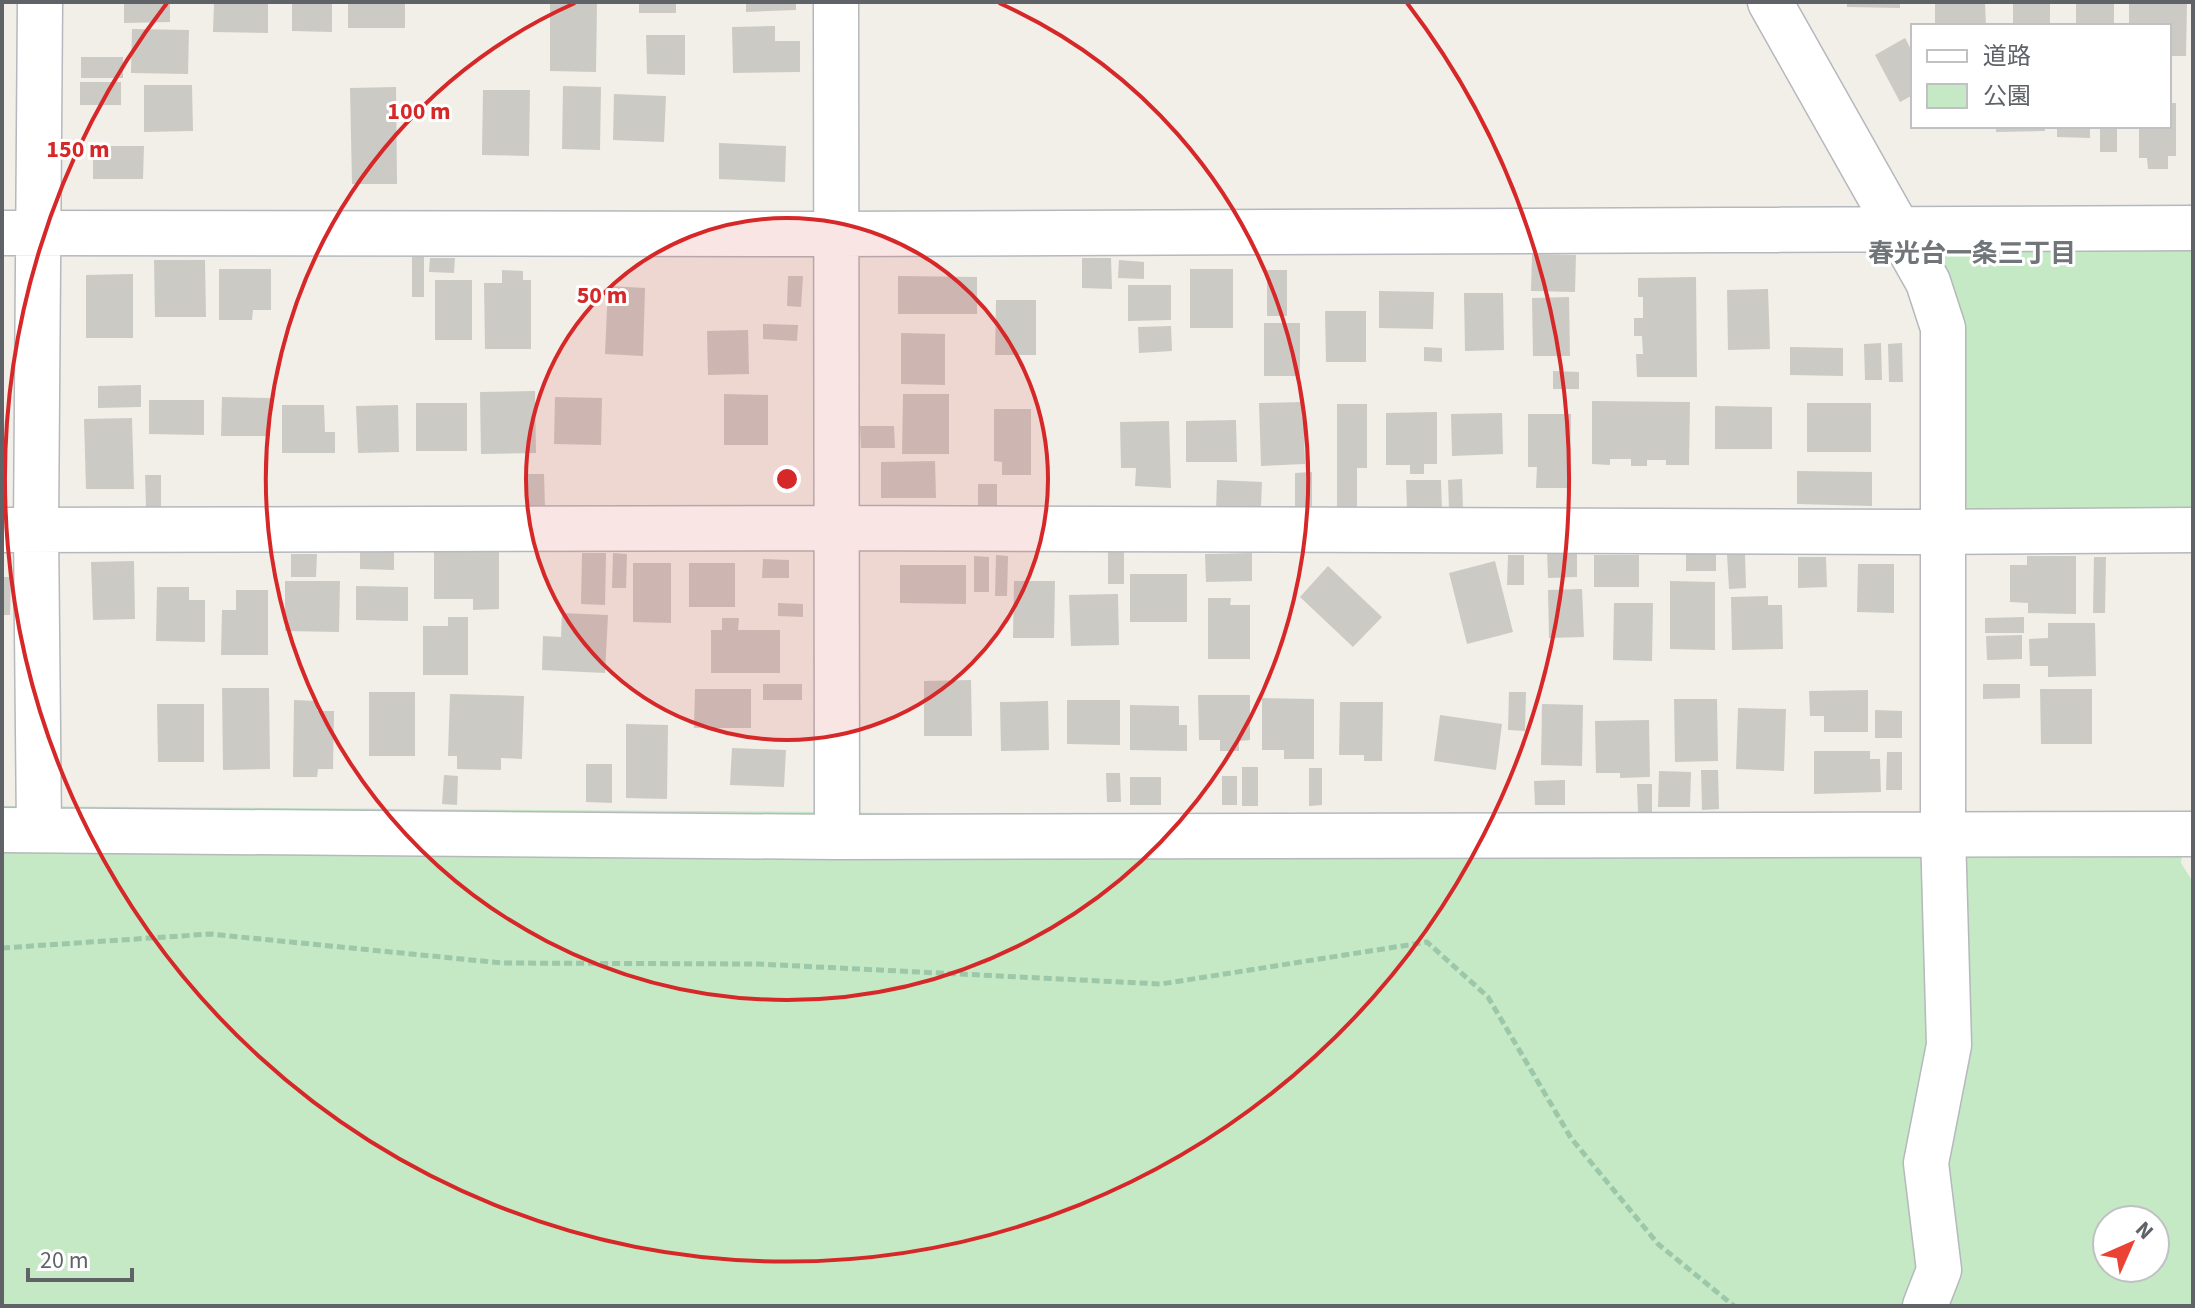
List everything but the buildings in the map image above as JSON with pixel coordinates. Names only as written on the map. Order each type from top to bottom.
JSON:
[{"type":"street","points":[[40,2],[20,233],[21,830],[837,837],[2193,834]]},
{"type":"street","points":[[836,2],[837,837]]},
{"type":"street","points":[[1770,2],[1928,282],[1943,328],[1943,833],[1949,1045],[1926,1163],[1939,1270],[1925,1306]]},
{"type":"street","points":[[20,233],[836,234],[2193,228]]},
{"type":"street","points":[[19,530],[2193,530]]},
{"type":"path","points":[[2,948],[210,934],[502,963],[758,964],[1161,984],[1427,942],[1488,997],[1571,1138],[1658,1244],[1734,1306]]},
{"type":"green space","points":[[2193,228],[2193,530],[1944,532],[1943,328],[1898,230]]},
{"type":"green space","points":[[2,806],[836,812],[1973,835],[2168,843],[2177,857],[2182,856],[2181,863],[2193,882],[2193,1306],[2,1306]]},
{"type":"district","name":"春光台一条三丁目","points":[[1972,253]]}]
